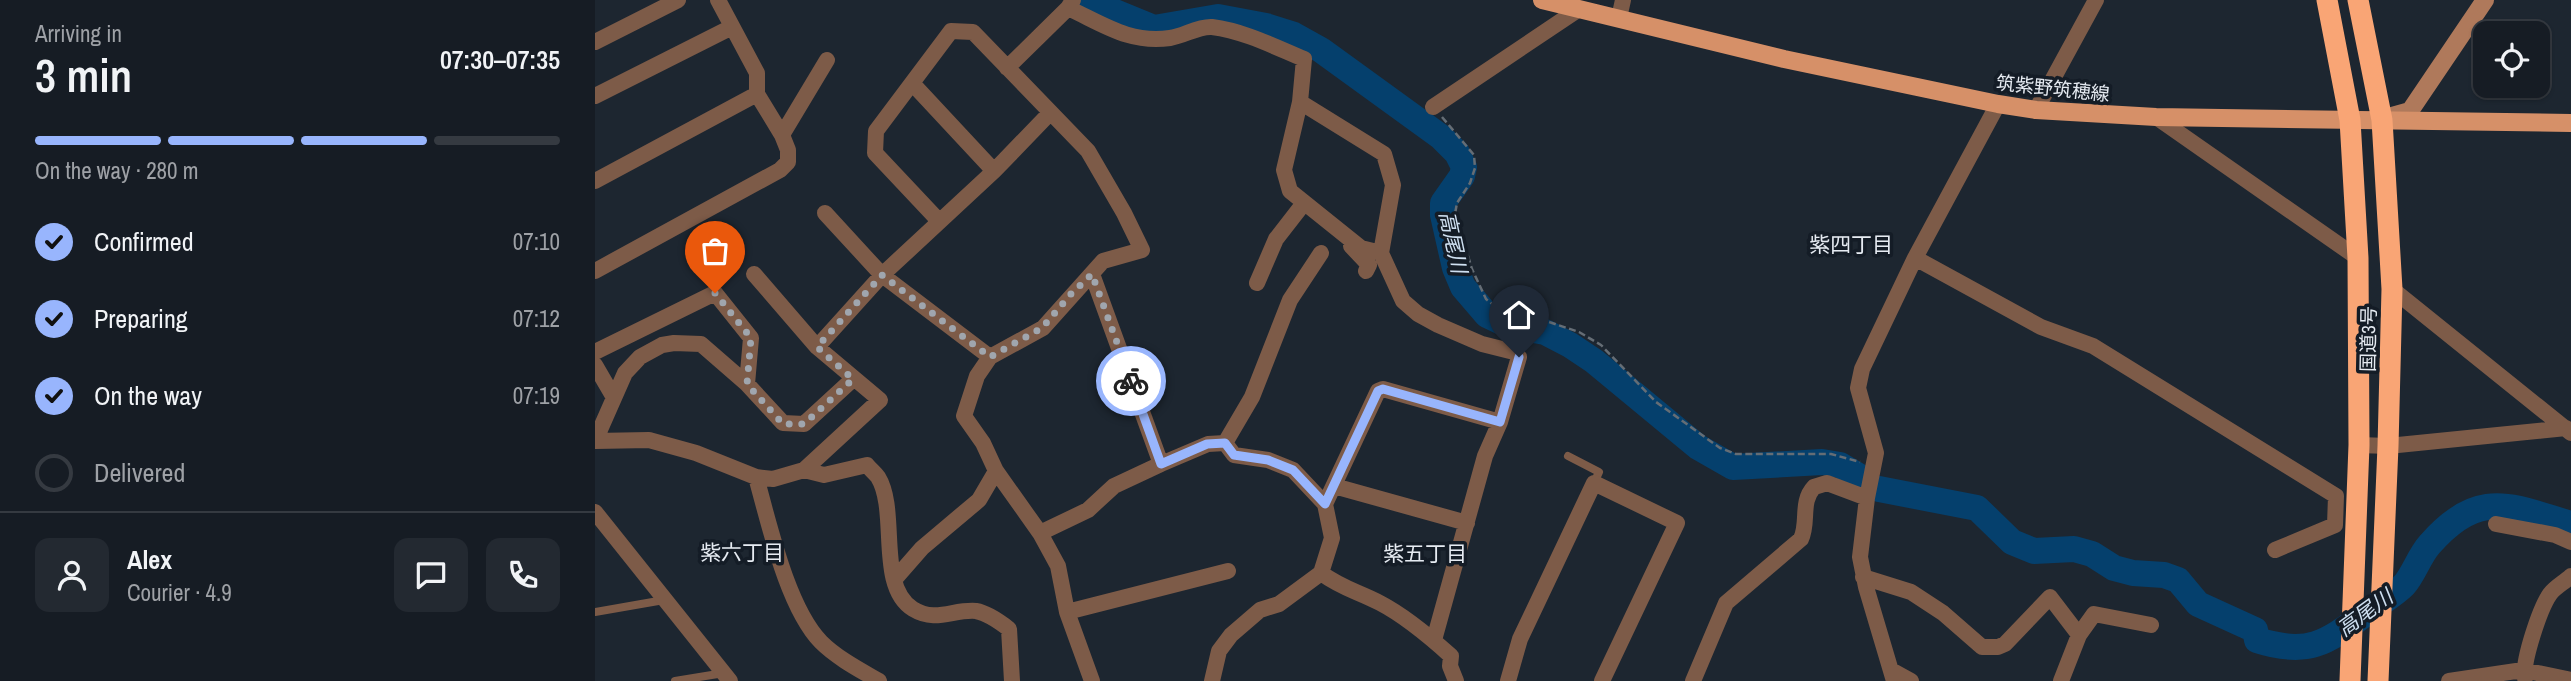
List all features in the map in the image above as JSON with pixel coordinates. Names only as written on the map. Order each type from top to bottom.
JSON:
[{"type":"highway","name":"国道3号","points":[[2327,0],[2350,120],[2358,258],[2359,445],[2350,681]]},
{"type":"highway","name":"国道3号","points":[[2358,0],[2382,120],[2392,289],[2378,681]]},
{"type":"main road","name":"筑紫野筑穂線","points":[[1542,0],[1579,9],[1621,9],[1784,59],[2036,110],[2155,117],[2571,123]]},
{"type":"street","points":[[595,42],[678,0]]},
{"type":"street","points":[[595,271],[780,170],[788,162],[788,150],[782,135],[757,94],[757,73],[719,0]]},
{"type":"street","points":[[2382,120],[2410,111],[2485,0]]},
{"type":"street","points":[[2036,110],[2095,1]]},
{"type":"street","points":[[1007,68],[1071,4],[1134,39],[1172,38],[1212,27],[1253,38],[1304,60],[1300,102],[1284,170],[1290,191],[1360,248],[1381,253]]},
{"type":"street","points":[[1433,107],[1579,9]]},
{"type":"street","points":[[596,94],[732,27]]},
{"type":"street","points":[[939,221],[875,153],[876,131],[951,32],[972,32],[1049,114],[1088,151],[1142,250],[1103,261],[1042,328],[990,357],[977,376],[964,416],[983,443],[996,471],[1040,533],[1058,566],[1067,612],[1092,681]]},
{"type":"street","points":[[782,135],[827,60]]},
{"type":"street","points":[[912,83],[994,171]]},
{"type":"street","points":[[595,181],[757,94]]},
{"type":"street","points":[[1300,102],[1384,154],[1393,185],[1381,253],[1403,301],[1437,325],[1482,344],[1514,352],[1519,357],[1500,422],[1485,456],[1434,640]]},
{"type":"street","points":[[1911,681],[1892,675],[1863,577],[1860,557],[1876,453],[1858,388],[1862,369],[1915,258],[1998,104]]},
{"type":"street","points":[[817,347],[882,275],[994,171],[1049,114]]},
{"type":"street","points":[[2155,117],[2358,258]]},
{"type":"street","points":[[1257,283],[1276,239],[1304,203]]},
{"type":"street","points":[[825,213],[882,275],[990,357]]},
{"type":"street","points":[[1339,232],[1369,265],[1366,271]]},
{"type":"street","points":[[1225,443],[1252,397],[1290,300],[1321,253]]},
{"type":"street","points":[[1915,258],[2041,327],[2093,346],[2336,496],[2335,525],[2275,550]]},
{"type":"street","points":[[754,274],[817,347],[880,400],[804,470],[773,479],[756,477],[696,453],[649,440],[595,441],[625,373],[640,357],[674,342],[701,344],[747,384],[783,424],[804,424],[853,379]]},
{"type":"street","points":[[1092,274],[1161,464]]},
{"type":"street","points":[[2392,289],[2568,430]]},
{"type":"street","points":[[595,352],[715,293],[751,338],[747,384]]},
{"type":"street","points":[[595,365],[613,396]]},
{"type":"street","points":[[1325,504],[1378,391],[1383,389],[1500,422]]},
{"type":"street","points":[[2359,445],[2388,446],[2568,430]]},
{"type":"street","points":[[1040,533],[1088,510],[1114,486],[1207,444],[1225,443]]},
{"type":"street","points":[[1212,681],[1219,651],[1231,635],[1261,610],[1279,604],[1321,573],[1332,538],[1325,504],[1293,470],[1268,460],[1234,455],[1225,443]]},
{"type":"street","points":[[804,470],[824,475],[867,465],[879,478],[884,497],[894,580],[900,596],[913,609],[935,618],[976,611],[1009,629],[1012,681]]},
{"type":"street","points":[[894,580],[922,548],[979,500],[996,471]]},
{"type":"street","points":[[756,477],[785,577],[806,621],[821,641],[860,671],[879,681]]},
{"type":"street","points":[[1508,681],[1520,639],[1594,483],[1677,523],[1602,681]]},
{"type":"street","points":[[1693,681],[1726,603],[1801,539],[1805,502],[1810,491],[1821,483],[1827,483],[1867,498]]},
{"type":"street","points":[[1334,486],[1467,523]]},
{"type":"street","points":[[595,512],[606,532],[666,599],[727,677]]},
{"type":"street","points":[[2496,524],[2571,542]]},
{"type":"street","points":[[1067,612],[1228,571]]},
{"type":"street","points":[[1321,573],[1340,587],[1381,604],[1434,640],[1451,656],[1450,666],[1456,681]]},
{"type":"street","points":[[2525,675],[2538,622],[2550,594],[2571,576]]},
{"type":"street","points":[[1863,577],[1910,592],[1943,613],[1982,647],[2005,644],[2050,597],[2079,635]]},
{"type":"street","points":[[2061,681],[2079,635],[2094,614],[2151,625]]},
{"type":"street","points":[[2449,681],[2525,675],[2571,680]]},
{"type":"lane","points":[[1568,456],[1599,472],[1594,483]]},
{"type":"lane","points":[[595,612],[666,599]]},
{"type":"lane","points":[[675,681],[727,677]]},
{"type":"path","points":[[1433,107],[1474,155],[1475,168],[1470,183],[1457,204],[1455,214],[1472,269],[1486,299],[1503,312],[1579,332],[1601,345],[1656,402],[1720,448],[1736,454],[1831,454],[1873,467]]},
{"type":"waterway","name":"高尾川","points":[[1088,1],[1154,28],[1218,17],[1266,26],[1294,35],[1321,50],[1441,137],[1457,153],[1464,167],[1462,176],[1443,203],[1443,215],[1455,268],[1463,287],[1487,315],[1510,326],[1545,332],[1570,345],[1594,361],[1698,447],[1733,467],[1822,462],[1840,465],[1865,480]]},
{"type":"waterway","name":"高尾川","points":[[1879,489],[1977,508],[2012,542],[2034,551],[2074,549],[2092,554],[2114,568],[2133,573],[2164,575],[2178,580],[2198,604],[2255,630],[2257,640],[2291,647],[2317,644],[2329,638],[2391,596],[2408,581],[2426,549],[2436,538],[2448,526],[2471,512],[2487,507],[2508,507],[2571,524]]},
{"type":"way so far","points":[[715,293],[751,338],[747,384],[783,424],[804,424],[853,379],[817,347],[882,275],[990,357],[1042,328],[1092,274],[1131,381]]},
{"type":"district","name":"紫四丁目","points":[[1851,245]]},
{"type":"district","name":"紫六丁目","points":[[742,553]]},
{"type":"district","name":"紫五丁目","points":[[1425,554]]},
{"type":"route","points":[[1131,381],[1161,464],[1207,444],[1225,443],[1234,455],[1268,460],[1293,470],[1325,504],[1378,391],[1383,389],[1500,422],[1519,357]]}]
